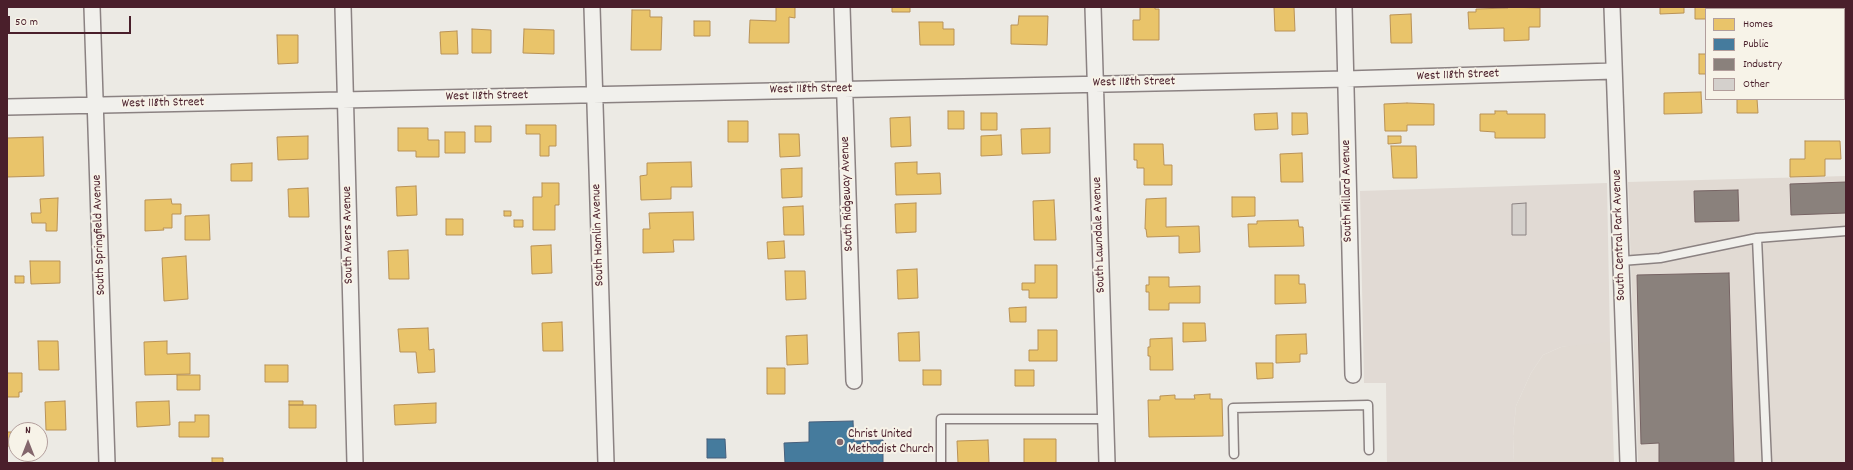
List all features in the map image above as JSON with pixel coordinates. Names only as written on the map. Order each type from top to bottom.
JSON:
[{"type":"street","name":"South Springfield Avenue","points":[[92,7],[107,463]]},
{"type":"street","name":"South Avers Avenue","points":[[342,7],[346,100],[355,463]]},
{"type":"street","name":"South Hamlin Avenue","points":[[592,7],[606,463]]},
{"type":"street","name":"South Ridgeway Avenue","points":[[842,7],[854,380]]},
{"type":"street","name":"South Lawndale Avenue","points":[[1093,7],[1107,463]]},
{"type":"street","name":"South Millard Avenue","points":[[1344,7],[1353,375]]},
{"type":"street","name":"South Central Park Avenue","points":[[1612,7],[1628,463]]},
{"type":"street","name":"West 118th Street","points":[[7,107],[844,90],[1614,72]]},
{"type":"lane","points":[[1621,261],[1660,258],[1757,238],[1846,231]]},
{"type":"lane","points":[[1757,238],[1767,463]]},
{"type":"lane","points":[[1234,454],[1233,408],[1368,405],[1369,450]]},
{"type":"lane","points":[[941,463],[941,419],[1106,419]]},
{"type":"shaded area","points":[[1846,176],[1846,463],[1638,463],[1628,182]]},
{"type":"shaded area","points":[[1607,183],[1610,342],[1561,347],[1543,355],[1531,373],[1516,406],[1513,436],[1514,463],[1387,463],[1386,383],[1364,383],[1360,191]]},
{"type":"shaded area","points":[[1591,342],[1610,342],[1614,463],[1514,463],[1513,436],[1516,406],[1531,373],[1543,355],[1561,347]]},
{"type":"building: Homes","points":[[776,7],[795,7],[795,18],[789,17],[789,43],[749,43],[750,20],[776,21]]},
{"type":"building: Homes","points":[[892,7],[910,7],[910,12],[892,12]]},
{"type":"building: Homes","points":[[1140,7],[1155,7],[1155,9],[1159,9],[1159,40],[1133,40],[1133,20],[1140,20]]},
{"type":"building: Homes","points":[[1274,7],[1294,7],[1295,31],[1275,31]]},
{"type":"building: Homes","points":[[1508,7],[1540,8],[1540,27],[1529,27],[1529,40],[1504,41],[1504,28],[1469,29],[1468,12],[1476,12],[1476,9]]},
{"type":"building: Homes","points":[[1660,7],[1684,7],[1684,13],[1660,14]]},
{"type":"building: Homes","points":[[1695,7],[1714,7],[1705,8],[1705,19],[1695,19]]},
{"type":"building: Homes","points":[[632,10],[650,10],[650,17],[662,17],[661,50],[631,50]]},
{"type":"building: Homes","points":[[1411,14],[1412,43],[1391,43],[1390,15]]},
{"type":"building: Homes","points":[[1019,16],[1048,16],[1047,45],[1011,44],[1011,25],[1018,25]]},
{"type":"building: Homes","points":[[694,21],[710,21],[710,36],[694,36]]},
{"type":"building: Homes","points":[[919,22],[943,22],[943,29],[954,29],[954,45],[920,45]]},
{"type":"building: Homes","points":[[472,29],[491,30],[491,53],[472,53]]},
{"type":"building: Homes","points":[[524,29],[554,30],[554,54],[523,53]]},
{"type":"building: Homes","points":[[457,31],[458,54],[441,54],[440,32]]},
{"type":"building: Homes","points":[[277,35],[298,35],[298,63],[278,64]]},
{"type":"building: Homes","points":[[1699,54],[1705,54],[1705,74],[1699,74]]},
{"type":"building: Homes","points":[[1701,92],[1702,113],[1664,114],[1664,93]]},
{"type":"building: Homes","points":[[1737,100],[1757,100],[1758,113],[1737,113]]},
{"type":"building: Homes","points":[[1384,104],[1434,104],[1434,125],[1407,125],[1407,131],[1385,131]]},
{"type":"building: Homes","points":[[948,111],[964,111],[964,129],[948,129]]},
{"type":"building: Homes","points":[[1495,111],[1507,111],[1507,114],[1545,114],[1545,138],[1495,138],[1495,132],[1480,131],[1480,114],[1495,114]]},
{"type":"building: Homes","points":[[981,113],[997,113],[997,130],[981,130]]},
{"type":"building: Homes","points":[[1277,113],[1278,129],[1255,130],[1254,114]]},
{"type":"building: Homes","points":[[1292,113],[1307,113],[1308,134],[1292,135]]},
{"type":"building: Homes","points":[[910,117],[911,146],[891,147],[890,118]]},
{"type":"building: Homes","points":[[728,121],[748,121],[748,142],[728,142]]},
{"type":"building: Homes","points":[[526,125],[556,125],[556,146],[549,146],[549,156],[540,156],[540,134],[526,134]]},
{"type":"building: Homes","points":[[475,126],[491,126],[491,142],[475,142]]},
{"type":"building: Homes","points":[[398,128],[428,128],[428,140],[439,140],[439,157],[416,157],[416,151],[398,151]]},
{"type":"building: Homes","points":[[1050,128],[1050,153],[1022,154],[1021,129]]},
{"type":"building: Homes","points":[[445,132],[465,132],[465,153],[445,153]]},
{"type":"building: Homes","points":[[779,134],[799,134],[800,156],[780,157]]},
{"type":"building: Homes","points":[[1001,135],[1002,155],[981,156],[981,136]]},
{"type":"building: Homes","points":[[308,136],[308,159],[278,160],[277,137]]},
{"type":"building: Homes","points":[[1388,136],[1401,136],[1401,143],[1388,144]]},
{"type":"building: Homes","points":[[43,137],[44,176],[7,177],[7,138]]},
{"type":"building: Homes","points":[[1805,141],[1840,141],[1841,159],[1825,159],[1825,176],[1790,177],[1790,159],[1805,159]]},
{"type":"building: Homes","points":[[1134,144],[1163,144],[1164,165],[1172,165],[1172,185],[1144,185],[1144,168],[1137,168],[1137,160],[1134,160]]},
{"type":"building: Homes","points":[[1391,146],[1416,146],[1417,178],[1393,178]]},
{"type":"building: Homes","points":[[1302,153],[1303,182],[1281,182],[1280,154]]},
{"type":"building: Homes","points":[[691,162],[692,187],[671,187],[671,199],[641,200],[640,176],[647,175],[647,163]]},
{"type":"building: Homes","points":[[917,162],[917,174],[940,173],[941,194],[896,195],[895,163]]},
{"type":"building: Homes","points":[[252,163],[252,181],[231,181],[231,164]]},
{"type":"building: Homes","points":[[802,168],[802,197],[782,198],[781,169]]},
{"type":"building: Homes","points":[[542,183],[559,183],[559,205],[555,205],[555,230],[533,230],[533,197],[542,197]]},
{"type":"building: Homes","points":[[416,186],[417,215],[397,216],[396,187]]},
{"type":"building: Homes","points":[[308,188],[309,217],[289,217],[288,189]]},
{"type":"building: Homes","points":[[1232,197],[1255,197],[1255,216],[1232,217]]},
{"type":"building: Homes","points":[[58,198],[57,231],[46,231],[46,223],[32,223],[31,213],[41,213],[40,199]]},
{"type":"building: Homes","points":[[1166,198],[1166,227],[1199,226],[1200,252],[1179,253],[1179,236],[1147,237],[1145,229],[1146,199]]},
{"type":"building: Homes","points":[[171,199],[172,204],[181,204],[181,214],[172,214],[172,228],[145,231],[145,200]]},
{"type":"building: Homes","points":[[1054,200],[1056,240],[1034,240],[1033,201]]},
{"type":"building: Homes","points":[[916,203],[916,232],[896,233],[895,204]]},
{"type":"building: Homes","points":[[803,206],[804,235],[784,235],[783,207]]},
{"type":"building: Homes","points":[[504,211],[511,211],[511,216],[504,216]]},
{"type":"building: Homes","points":[[693,212],[694,240],[673,240],[674,252],[643,253],[643,229],[650,229],[649,213]]},
{"type":"building: Homes","points":[[209,215],[210,240],[185,240],[185,216]]},
{"type":"building: Homes","points":[[446,219],[463,219],[463,235],[446,235]]},
{"type":"building: Homes","points":[[514,220],[523,220],[523,227],[514,227]]},
{"type":"building: Homes","points":[[1298,220],[1299,227],[1303,227],[1304,246],[1249,247],[1248,224],[1257,224],[1257,221]]},
{"type":"building: Homes","points":[[784,241],[785,258],[768,259],[767,242]]},
{"type":"building: Homes","points":[[551,245],[552,273],[532,274],[531,246]]},
{"type":"building: Homes","points":[[408,250],[409,279],[389,279],[388,251]]},
{"type":"building: Homes","points":[[186,256],[188,299],[164,301],[162,258]]},
{"type":"building: Homes","points":[[30,261],[60,261],[60,283],[31,284]]},
{"type":"building: Homes","points":[[1035,265],[1057,265],[1057,298],[1029,298],[1029,290],[1022,290],[1022,283],[1035,283]]},
{"type":"building: Homes","points":[[917,269],[918,298],[898,299],[897,270]]},
{"type":"building: Homes","points":[[785,271],[805,271],[806,299],[786,300]]},
{"type":"building: Homes","points":[[1275,275],[1299,275],[1299,284],[1305,284],[1306,303],[1275,304]]},
{"type":"building: Homes","points":[[15,276],[24,276],[24,283],[15,283]]},
{"type":"building: Homes","points":[[1149,277],[1169,277],[1169,287],[1200,286],[1200,303],[1169,303],[1169,310],[1149,310],[1149,292],[1146,292],[1146,285],[1149,285]]},
{"type":"building: Homes","points":[[1026,307],[1026,322],[1010,322],[1009,308]]},
{"type":"building: Homes","points":[[562,322],[563,351],[543,351],[542,323]]},
{"type":"building: Homes","points":[[1183,323],[1205,323],[1206,341],[1183,342]]},
{"type":"building: Homes","points":[[428,328],[429,350],[434,349],[435,372],[418,373],[416,352],[400,352],[398,329]]},
{"type":"building: Homes","points":[[1038,330],[1057,330],[1057,361],[1029,361],[1029,350],[1038,350]]},
{"type":"building: Homes","points":[[919,332],[920,361],[899,361],[898,333]]},
{"type":"building: Homes","points":[[1306,334],[1307,354],[1300,354],[1300,362],[1276,363],[1276,335]]},
{"type":"building: Homes","points":[[807,335],[808,364],[787,365],[786,336]]},
{"type":"building: Homes","points":[[1172,338],[1173,370],[1150,370],[1150,356],[1148,356],[1148,347],[1150,347],[1150,339]]},
{"type":"building: Homes","points":[[38,341],[58,341],[59,370],[39,370]]},
{"type":"building: Homes","points":[[167,341],[167,354],[190,353],[190,374],[145,375],[144,342]]},
{"type":"building: Homes","points":[[1256,363],[1273,363],[1273,378],[1257,379]]},
{"type":"building: Homes","points":[[265,365],[288,365],[288,382],[265,382]]},
{"type":"building: Homes","points":[[767,368],[785,368],[785,394],[767,394]]},
{"type":"building: Homes","points":[[923,370],[941,370],[941,385],[923,385]]},
{"type":"building: Homes","points":[[1015,370],[1034,370],[1034,386],[1015,386]]},
{"type":"building: Homes","points":[[7,373],[22,373],[22,392],[19,392],[19,397],[7,397]]},
{"type":"building: Homes","points":[[177,375],[200,375],[200,390],[177,390]]},
{"type":"building: Homes","points":[[1210,394],[1210,399],[1222,399],[1223,436],[1149,437],[1148,400],[1160,400],[1160,396],[1175,395],[1175,399],[1195,399],[1194,395]]},
{"type":"building: Homes","points":[[65,401],[66,430],[48,430],[48,422],[46,422],[45,402]]},
{"type":"building: Homes","points":[[169,401],[170,425],[137,427],[136,402]]},
{"type":"building: Homes","points":[[289,401],[303,401],[303,405],[289,405]]},
{"type":"building: Homes","points":[[436,403],[436,423],[395,425],[394,405]]},
{"type":"building: Homes","points":[[289,405],[316,405],[316,428],[289,428]]},
{"type":"building: Homes","points":[[195,415],[209,415],[209,437],[179,437],[179,422],[195,422]]},
{"type":"building: Homes","points":[[7,432],[8,432],[8,446]]},
{"type":"building: Homes","points":[[1024,439],[1056,439],[1056,463],[1024,463]]},
{"type":"building: Homes","points":[[988,440],[989,463],[958,463],[957,441]]},
{"type":"building: Homes","points":[[212,458],[223,458],[223,463],[212,463]]},
{"type":"building: Public","name":"Christ United Methodist Church","points":[[853,421],[854,441],[883,440],[883,463],[785,463],[784,443],[809,442],[809,422]]},
{"type":"building: Public","points":[[707,439],[725,439],[726,458],[707,458]]},
{"type":"building: Industry","points":[[1846,182],[1846,213],[1791,215],[1790,184]]},
{"type":"building: Industry","points":[[1738,190],[1739,221],[1695,222],[1694,191]]},
{"type":"building: Industry","points":[[1729,273],[1734,463],[1659,463],[1659,443],[1641,444],[1637,275]]},
{"type":"building: Other","points":[[1526,203],[1526,235],[1512,235],[1512,204]]},
{"type":"place","name":"Christ United Methodist Church","points":[[840,442]]}]
